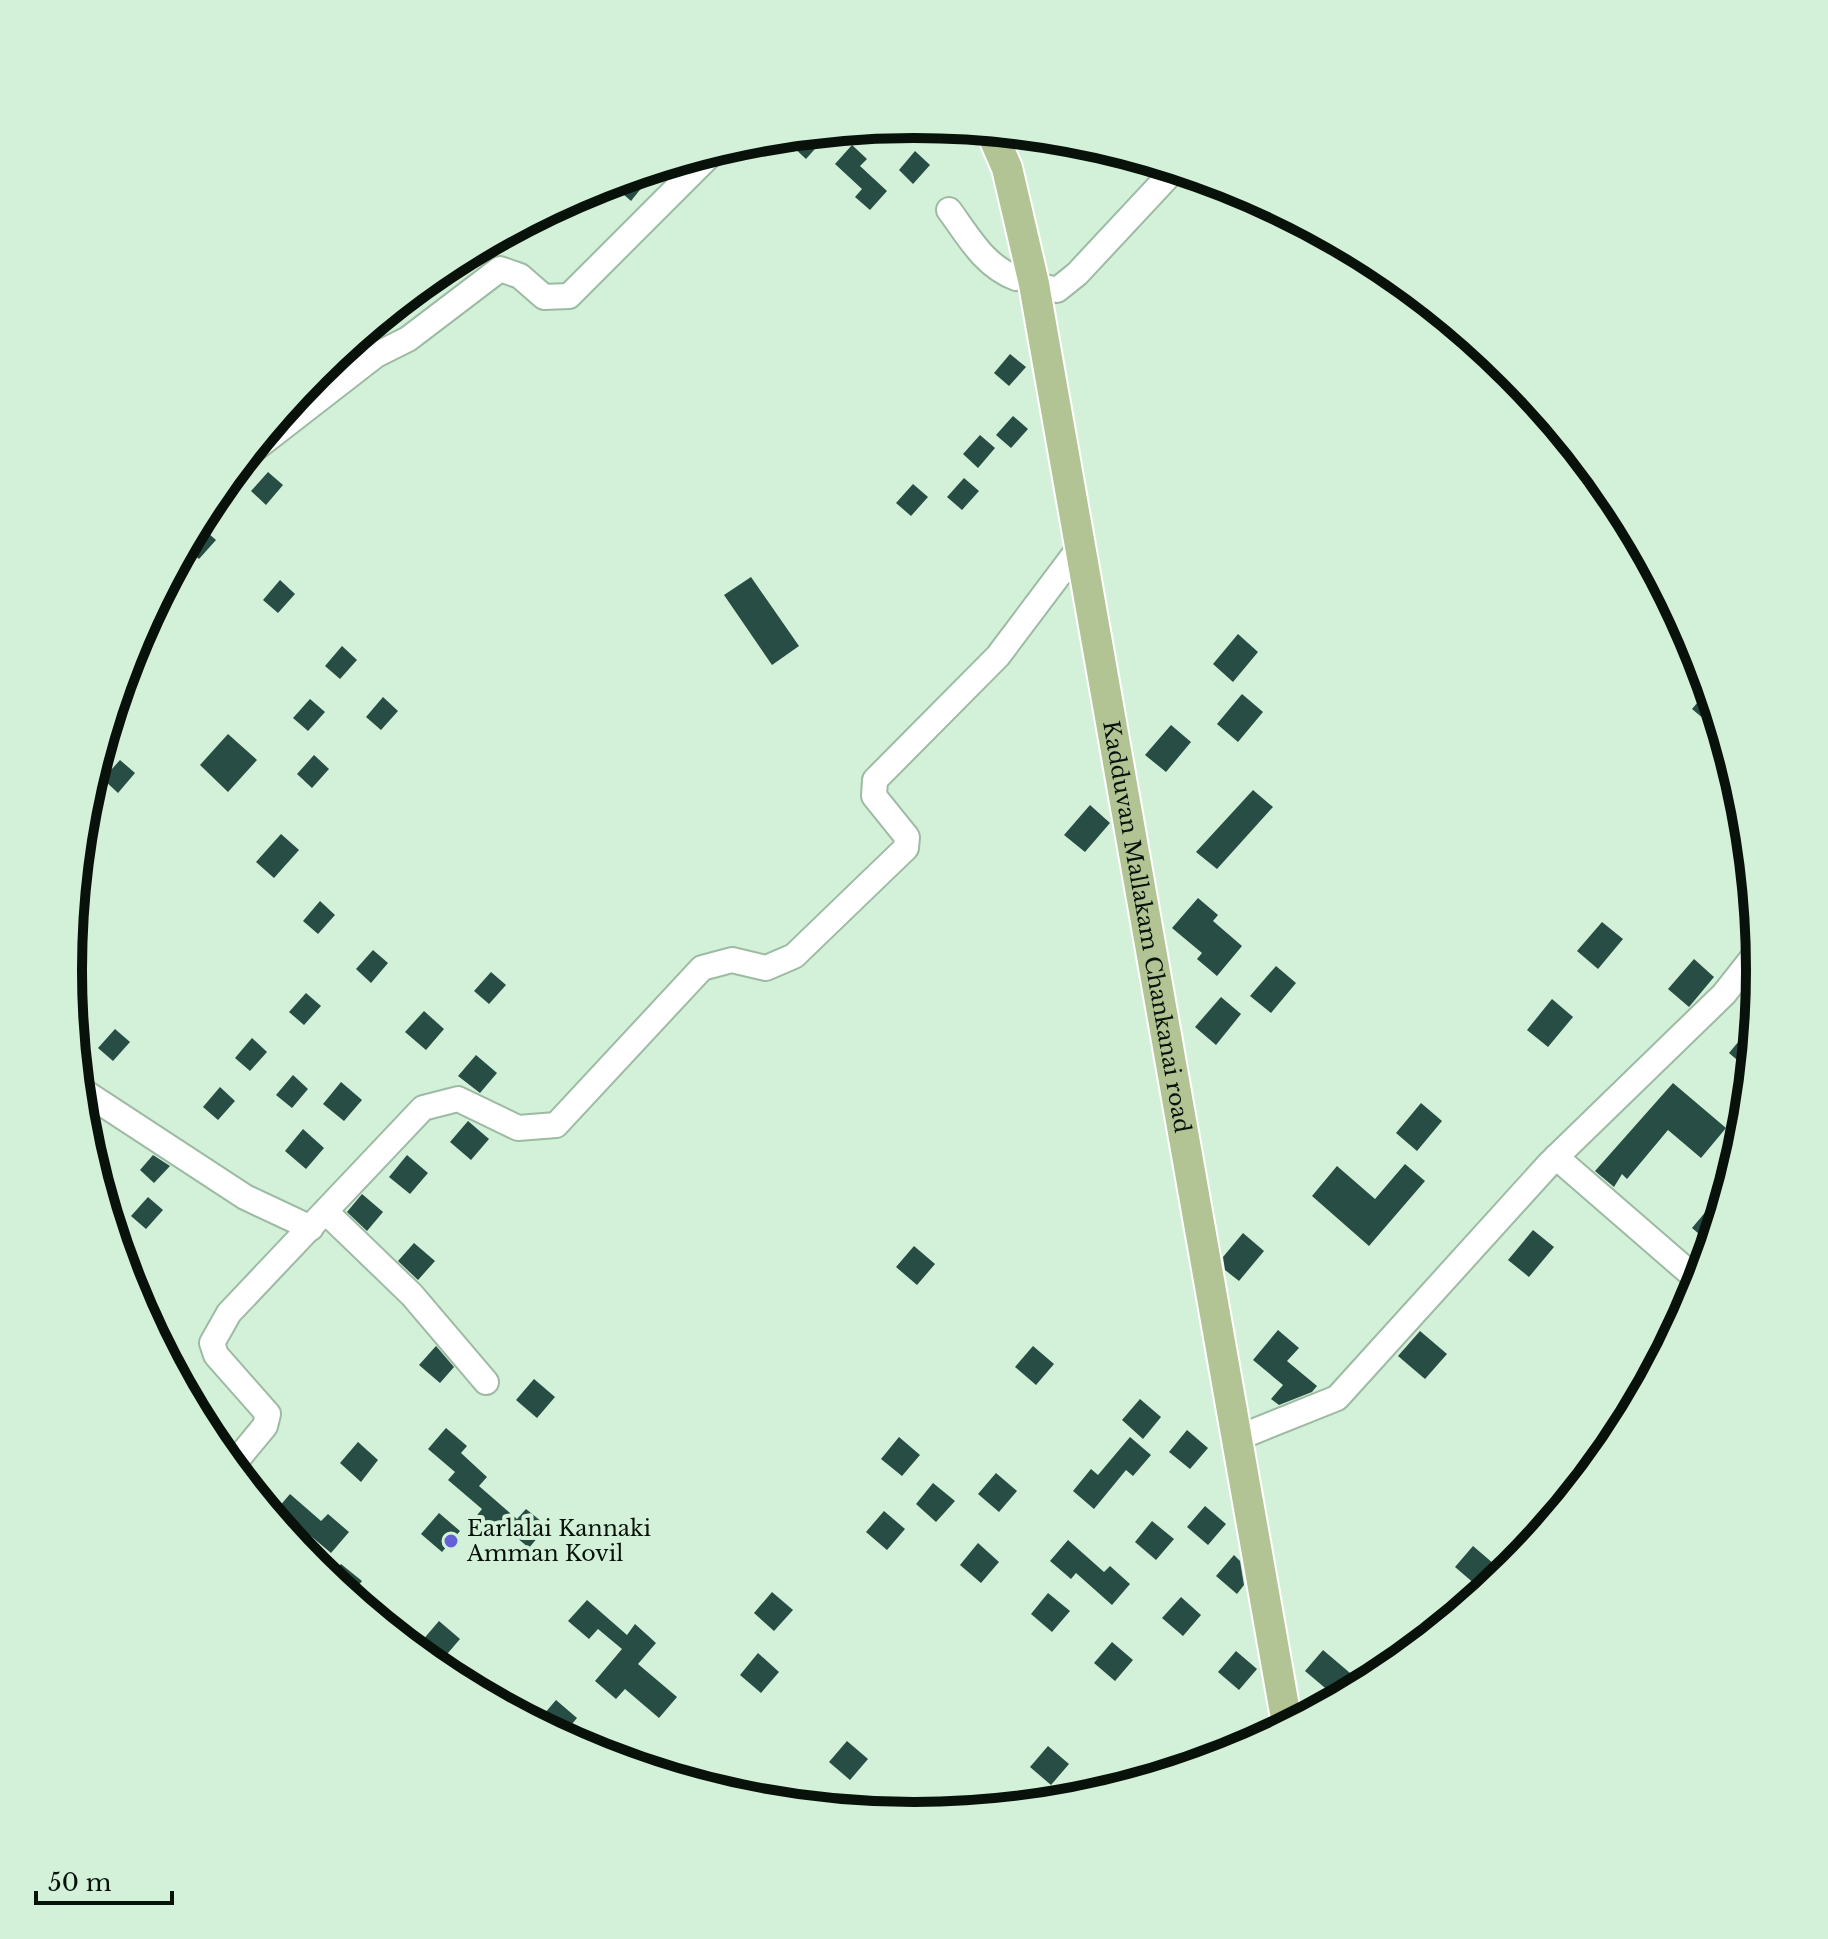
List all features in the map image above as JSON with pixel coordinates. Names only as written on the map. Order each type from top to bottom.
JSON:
[{"type":"main road","name":"Kadduvan Mallakam Chankanai road","points":[[996,142],[1007,168],[1032,275],[1285,1714]]},
{"type":"street","points":[[283,427],[376,355],[408,339],[500,269],[520,276],[544,297],[569,296],[699,166]]},
{"type":"street","points":[[949,210],[986,261],[1000,272],[1016,278],[1032,275],[1057,290],[1077,274],[1167,178]]},
{"type":"street","points":[[240,1457],[265,1426],[268,1414],[216,1355],[212,1343],[229,1313],[423,1108],[458,1099],[518,1128],[556,1125],[702,968],[732,960],[766,968],[794,956],[906,848],[907,837],[874,796],[875,780],[998,656],[1080,547]]},
{"type":"street","points":[[1235,1439],[1337,1398],[1556,1157],[1724,994],[1746,966]]},
{"type":"street","points":[[92,1097],[245,1197],[318,1220],[412,1295],[486,1382]]},
{"type":"street","points":[[1556,1157],[1689,1272]]},
{"type":"building","points":[[820,143],[806,159],[793,147]]},
{"type":"building","points":[[852,145],[867,159],[860,166],[887,191],[870,210],[855,197],[862,189],[835,164]]},
{"type":"building","points":[[915,151],[930,165],[913,184],[899,170]]},
{"type":"building","points":[[646,182],[631,201],[621,192]]},
{"type":"building","points":[[1010,354],[1026,367],[1009,386],[994,373]]},
{"type":"building","points":[[1013,416],[1028,429],[1011,448],[996,435]]},
{"type":"building","points":[[980,435],[995,448],[978,468],[963,454]]},
{"type":"building","points":[[268,472],[283,485],[266,505],[251,491]]},
{"type":"building","points":[[964,478],[979,491],[962,510],[947,497]]},
{"type":"building","points":[[913,484],[928,497],[911,516],[896,503]]},
{"type":"building","points":[[206,532],[216,540],[199,559],[193,554]]},
{"type":"building","points":[[751,577],[799,646],[772,665],[724,595]]},
{"type":"building","points":[[280,580],[295,594],[278,613],[263,600]]},
{"type":"building","points":[[1238,634],[1258,652],[1233,682],[1213,664]]},
{"type":"building","points":[[342,646],[357,660],[340,679],[325,666]]},
{"type":"building","points":[[1242,694],[1263,712],[1238,742],[1217,724]]},
{"type":"building","points":[[383,697],[398,711],[381,730],[366,717]]},
{"type":"building","points":[[310,699],[325,712],[308,731],[293,718]]},
{"type":"building","points":[[1701,699],[1708,723],[1692,709]]},
{"type":"building","points":[[1171,725],[1191,742],[1166,772],[1145,755]]},
{"type":"building","points":[[228,734],[257,760],[228,792],[200,765]]},
{"type":"building","points":[[314,755],[329,769],[312,788],[297,774]]},
{"type":"building","points":[[120,760],[135,773],[118,793],[104,780]]},
{"type":"building","points":[[1253,790],[1273,807],[1217,869],[1196,852]]},
{"type":"building","points":[[1090,805],[1110,823],[1085,852],[1064,835]]},
{"type":"building","points":[[281,834],[299,850],[274,878],[256,862]]},
{"type":"building","points":[[1198,898],[1218,915],[1213,921],[1242,946],[1217,976],[1197,959],[1202,953],[1172,928]]},
{"type":"building","points":[[320,901],[335,915],[318,934],[303,921]]},
{"type":"building","points":[[1602,922],[1623,939],[1598,969],[1577,951]]},
{"type":"building","points":[[373,950],[388,963],[371,983],[356,969]]},
{"type":"building","points":[[1694,959],[1714,977],[1689,1007],[1668,989]]},
{"type":"building","points":[[1276,966],[1296,983],[1271,1013],[1250,996]]},
{"type":"building","points":[[491,972],[506,985],[489,1004],[474,991]]},
{"type":"building","points":[[306,993],[321,1006],[304,1025],[289,1012]]},
{"type":"building","points":[[1221,997],[1241,1014],[1216,1045],[1195,1027]]},
{"type":"building","points":[[1552,999],[1573,1017],[1548,1047],[1527,1030]]},
{"type":"building","points":[[424,1011],[444,1029],[426,1050],[405,1032]]},
{"type":"building","points":[[115,1029],[130,1042],[113,1061],[98,1048]]},
{"type":"building","points":[[1743,1036],[1740,1063],[1729,1053]]},
{"type":"building","points":[[252,1038],[267,1052],[250,1071],[235,1058]]},
{"type":"building","points":[[476,1055],[497,1073],[480,1093],[458,1076]]},
{"type":"building","points":[[293,1075],[308,1089],[292,1108],[276,1095]]},
{"type":"building","points":[[341,1082],[362,1100],[344,1121],[323,1104]]},
{"type":"building","points":[[1673,1083],[1726,1128],[1701,1158],[1668,1130],[1627,1179],[1622,1174],[1614,1187],[1595,1171]]},
{"type":"building","points":[[220,1087],[235,1101],[218,1120],[203,1107]]},
{"type":"building","points":[[1421,1103],[1442,1121],[1417,1151],[1396,1133]]},
{"type":"building","points":[[468,1121],[489,1139],[471,1160],[450,1142]]},
{"type":"building","points":[[303,1129],[324,1148],[306,1169],[285,1151]]},
{"type":"building","points":[[153,1155],[170,1166],[154,1183],[140,1170]]},
{"type":"building","points":[[407,1155],[428,1173],[410,1194],[389,1177]]},
{"type":"building","points":[[1405,1164],[1425,1181],[1369,1246],[1312,1196],[1337,1166],[1375,1199]]},
{"type":"building","points":[[362,1194],[383,1212],[367,1231],[347,1212]]},
{"type":"building","points":[[148,1197],[163,1210],[146,1229],[131,1216]]},
{"type":"building","points":[[1712,1204],[1702,1237],[1692,1228]]},
{"type":"building","points":[[1533,1230],[1554,1247],[1529,1277],[1508,1260]]},
{"type":"building","points":[[1243,1233],[1264,1251],[1239,1281],[1225,1270],[1223,1257]]},
{"type":"building","points":[[414,1243],[435,1261],[418,1280],[398,1261]]},
{"type":"building","points":[[914,1246],[935,1264],[917,1285],[896,1267]]},
{"type":"building","points":[[1278,1330],[1299,1348],[1287,1361],[1317,1386],[1312,1392],[1279,1405],[1271,1399],[1283,1385],[1253,1360]]},
{"type":"building","points":[[1420,1331],[1447,1354],[1425,1379],[1398,1356]]},
{"type":"building","points":[[436,1346],[454,1367],[440,1383],[419,1365]]},
{"type":"building","points":[[1033,1346],[1054,1364],[1036,1385],[1015,1367]]},
{"type":"building","points":[[534,1379],[555,1397],[537,1418],[516,1400]]},
{"type":"building","points":[[1140,1399],[1161,1417],[1143,1439],[1122,1420]]},
{"type":"building","points":[[446,1428],[467,1446],[461,1453],[487,1477],[479,1486],[517,1519],[526,1509],[547,1526],[529,1548],[504,1527],[495,1537],[474,1519],[482,1509],[448,1480],[455,1472],[428,1449]]},
{"type":"building","points":[[1187,1430],[1208,1448],[1190,1469],[1169,1452]]},
{"type":"building","points":[[899,1437],[920,1455],[902,1476],[881,1459]]},
{"type":"building","points":[[1130,1437],[1151,1455],[1133,1476],[1126,1470],[1094,1509],[1073,1491],[1091,1469],[1098,1475]]},
{"type":"building","points":[[358,1442],[378,1460],[361,1482],[340,1463]]},
{"type":"building","points":[[996,1473],[1017,1491],[999,1512],[978,1494]]},
{"type":"building","points":[[933,1483],[955,1501],[936,1522],[916,1504]]},
{"type":"building","points":[[290,1494],[321,1521],[328,1514],[349,1532],[331,1553],[299,1526],[297,1528],[279,1507]]},
{"type":"building","points":[[1205,1506],[1226,1524],[1208,1545],[1187,1527]]},
{"type":"building","points":[[884,1511],[905,1529],[887,1550],[866,1532]]},
{"type":"building","points":[[439,1513],[460,1531],[442,1552],[421,1534]]},
{"type":"building","points":[[1152,1521],[1174,1539],[1156,1560],[1135,1542]]},
{"type":"building","points":[[1068,1540],[1104,1572],[1110,1566],[1130,1584],[1112,1605],[1076,1573],[1071,1579],[1050,1561]]},
{"type":"building","points":[[978,1543],[999,1562],[981,1583],[960,1565]]},
{"type":"building","points":[[1473,1546],[1494,1564],[1475,1584],[1455,1567]]},
{"type":"building","points":[[1234,1555],[1240,1561],[1244,1585],[1237,1594],[1216,1576]]},
{"type":"building","points":[[341,1564],[362,1581],[357,1587],[337,1569]]},
{"type":"building","points":[[772,1592],[793,1610],[774,1631],[754,1613]]},
{"type":"building","points":[[1048,1593],[1070,1611],[1052,1632],[1031,1614]]},
{"type":"building","points":[[1181,1597],[1201,1615],[1183,1636],[1162,1618]]},
{"type":"building","points":[[587,1600],[627,1635],[635,1624],[656,1643],[638,1664],[677,1697],[659,1718],[625,1689],[616,1699],[595,1681],[622,1649],[598,1629],[589,1639],[568,1621]]},
{"type":"building","points":[[439,1621],[460,1639],[445,1656],[423,1640]]},
{"type":"building","points":[[1112,1642],[1133,1660],[1115,1681],[1094,1663]]},
{"type":"building","points":[[1323,1650],[1353,1676],[1328,1691],[1305,1671]]},
{"type":"building","points":[[1236,1651],[1257,1669],[1239,1690],[1218,1672]]},
{"type":"building","points":[[758,1653],[779,1672],[761,1693],[740,1675]]},
{"type":"building","points":[[556,1700],[577,1718],[570,1727],[543,1715]]},
{"type":"building","points":[[847,1741],[868,1759],[850,1780],[829,1762]]},
{"type":"building","points":[[1048,1746],[1069,1764],[1051,1785],[1030,1767]]},
{"type":"place","name":"Earlalai Kannaki Amman Kovil","points":[[451,1541]]}]
